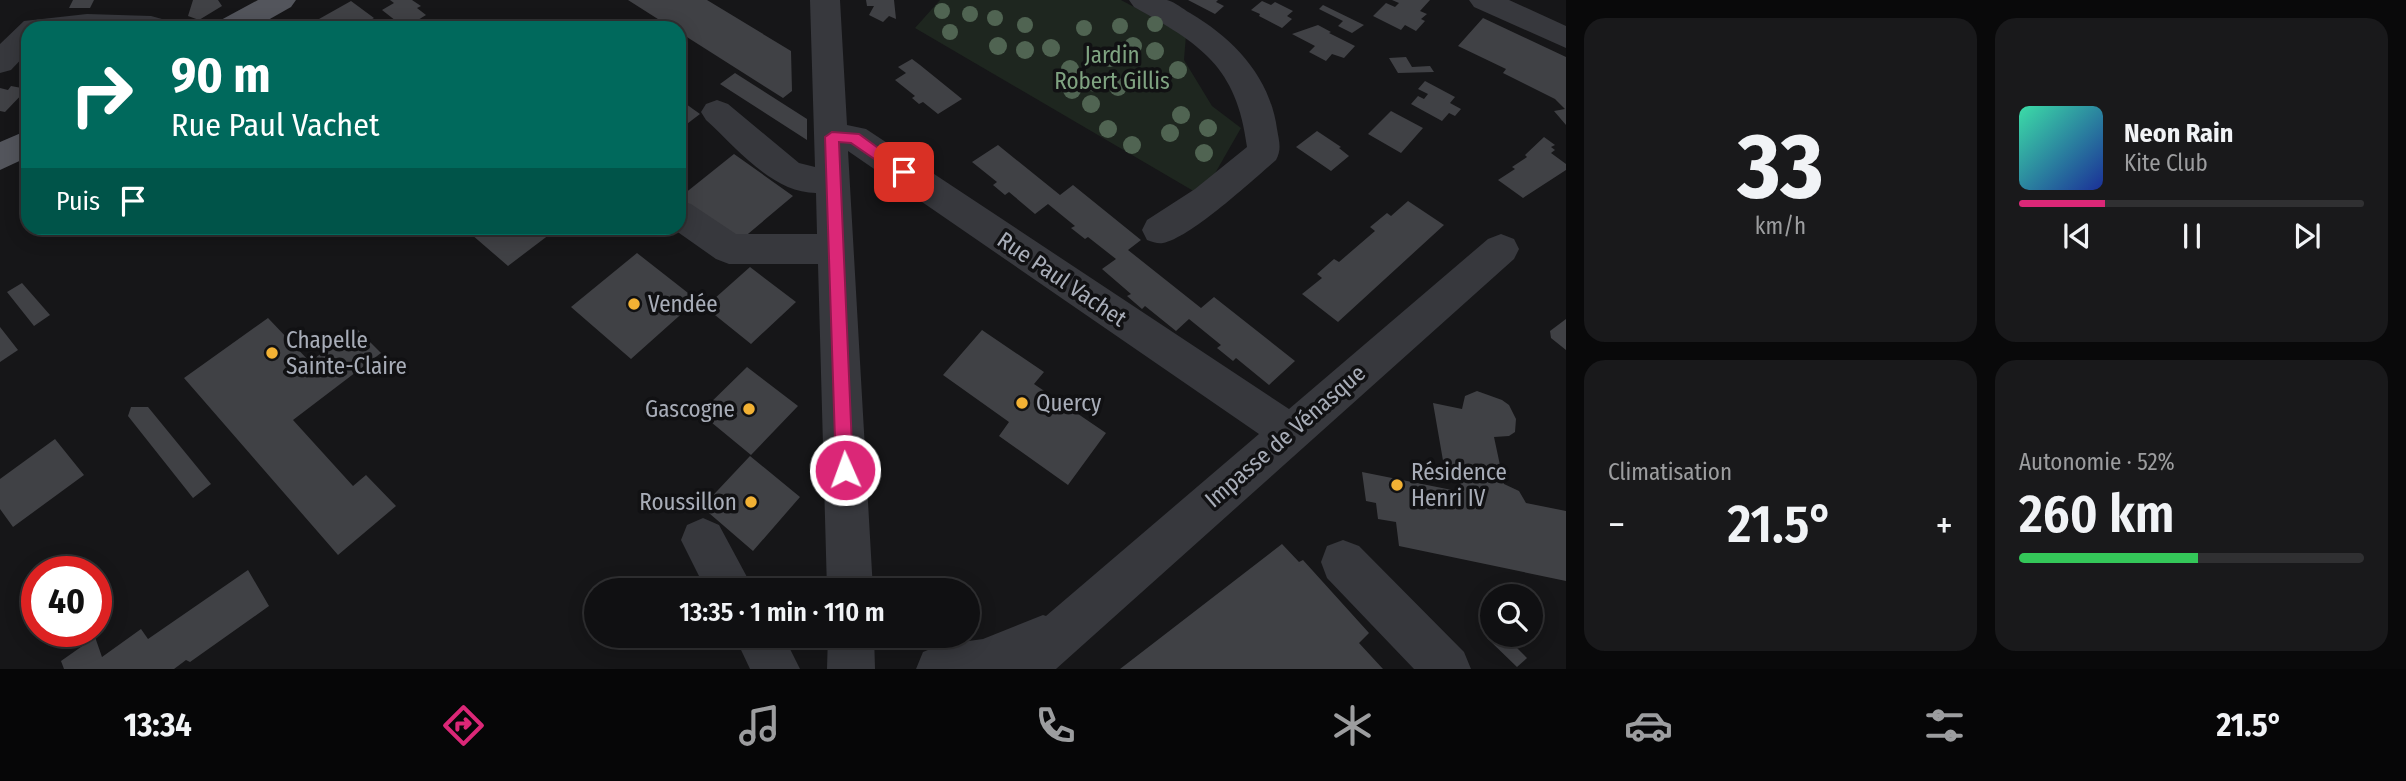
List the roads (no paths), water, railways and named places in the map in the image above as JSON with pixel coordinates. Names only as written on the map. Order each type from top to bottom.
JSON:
[{"type":"main road","points":[[243,21],[281,0]]},
{"type":"main road","points":[[0,157],[21,146]]},
{"type":"street","points":[[39,21],[55,0]]},
{"type":"street","points":[[158,21],[170,0]]},
{"type":"street","points":[[825,0],[849,578]]},
{"type":"street","points":[[1144,0],[1195,27],[1224,53],[1249,86],[1262,126],[1265,151],[1207,199],[1160,230]]},
{"type":"street","points":[[1485,0],[1566,38]]},
{"type":"street","points":[[0,33],[21,32]]},
{"type":"street","points":[[0,62],[21,40]]},
{"type":"street","points":[[717,112],[788,172],[807,180],[832,180]]},
{"type":"street","name":"Rue Paul Vachet","points":[[832,137],[854,138],[1289,432]]},
{"type":"street","points":[[686,220],[729,249],[835,249]]},
{"type":"street","name":"Impasse de Vénasque","points":[[1020,669],[1501,249]]},
{"type":"street","points":[[703,540],[724,578]]},
{"type":"street","points":[[1343,562],[1447,669]]},
{"type":"street","name":"Impasse de Vénasque","points":[[940,669],[983,663],[1071,625]]},
{"type":"street","points":[[764,648],[776,669]]},
{"type":"street","points":[[851,648],[851,669]]},
{"type":"place","name":"Vendée","points":[[634,304]]},
{"type":"place","name":"Chapelle Sainte-Claire","points":[[272,353]]},
{"type":"place","name":"Quercy","points":[[1022,403]]},
{"type":"place","name":"Gascogne","points":[[749,409]]},
{"type":"place","name":"Résidence Henri IV","points":[[1397,485]]},
{"type":"place","name":"Roussillon","points":[[751,502]]},
{"type":"park label","name":"Jardin Robert Gillis","points":[[1112,68]]}]
